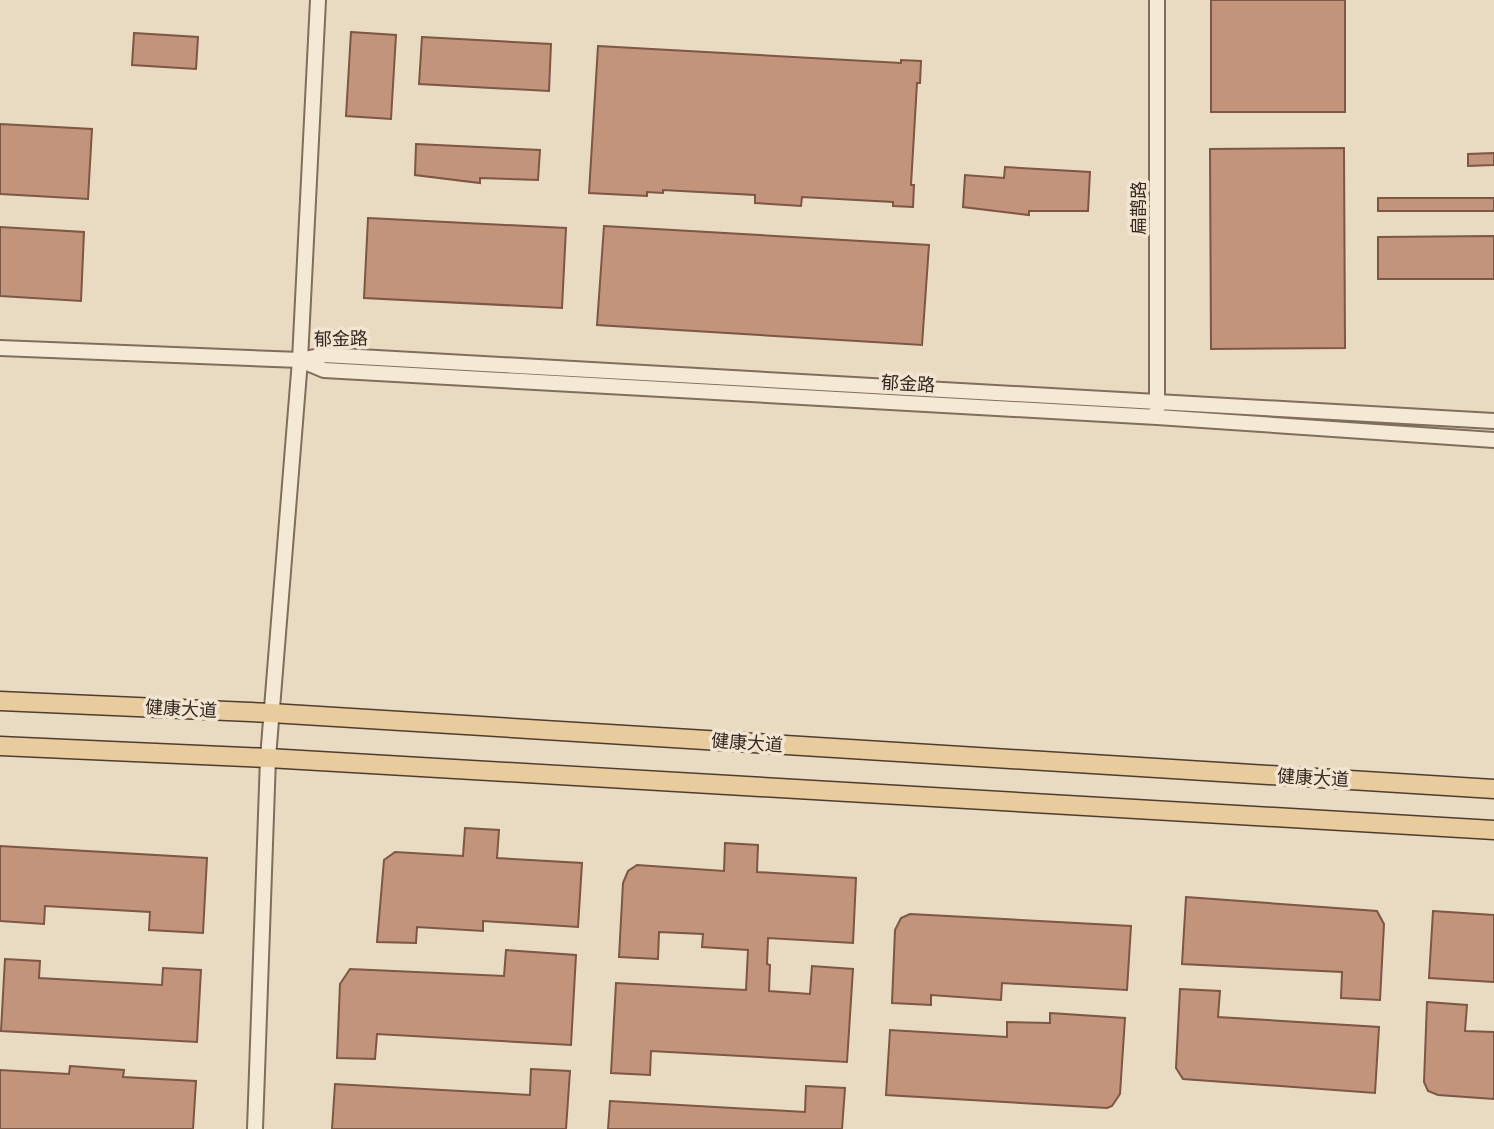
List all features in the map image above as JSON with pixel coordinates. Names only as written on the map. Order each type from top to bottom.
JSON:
[{"type":"main road","name":"健康大道","points":[[0,701],[271,713],[1494,789]]},
{"type":"main road","points":[[0,746],[268,758],[1494,830]]},
{"type":"street","points":[[255,1129],[268,758],[300,360],[318,0]]},
{"type":"street","name":"扁鹊路","points":[[1157,0],[1157,410]]},
{"type":"street","name":"郁金路","points":[[0,348],[300,360],[324,370],[1157,410],[1494,421]]},
{"type":"street","name":"郁金路","points":[[1157,410],[1494,440]]},
{"type":"building","points":[[1211,0],[1345,0],[1345,112],[1211,112]]},
{"type":"building","points":[[351,32],[396,35],[391,119],[346,116]]},
{"type":"building","points":[[134,33],[198,37],[196,69],[132,65]]},
{"type":"building","points":[[422,37],[551,44],[549,91],[419,84]]},
{"type":"building","points":[[598,46],[901,63],[901,60],[921,61],[920,83],[917,83],[911,185],[914,185],[913,207],[893,206],[893,202],[802,197],[801,206],[755,203],[755,195],[663,190],[663,193],[647,192],[647,196],[589,193]]},
{"type":"building","points":[[0,124],[92,129],[88,199],[0,194]]},
{"type":"building","points":[[416,144],[540,150],[538,180],[480,178],[480,183],[415,175]]},
{"type":"building","points":[[1344,148],[1345,348],[1211,349],[1210,149]]},
{"type":"building","points":[[1494,153],[1494,165],[1468,166],[1468,154]]},
{"type":"building","points":[[1005,167],[1090,172],[1088,211],[1029,211],[1029,215],[963,207],[965,175],[1004,178]]},
{"type":"building","points":[[1378,198],[1494,198],[1494,211],[1378,211]]},
{"type":"building","points":[[368,218],[566,228],[562,308],[364,298]]},
{"type":"building","points":[[604,226],[929,245],[922,345],[597,325]]},
{"type":"building","points":[[0,227],[84,232],[81,301],[0,296]]},
{"type":"building","points":[[1494,236],[1494,279],[1378,279],[1378,237]]},
{"type":"building","points":[[465,828],[499,830],[497,858],[582,863],[578,927],[483,921],[483,931],[417,927],[416,943],[377,942],[384,860],[395,852],[463,856]]},
{"type":"building","points":[[725,843],[758,845],[757,872],[856,878],[853,943],[768,938],[769,991],[810,994],[812,966],[853,969],[847,1062],[651,1051],[650,1075],[611,1073],[616,983],[746,990],[748,950],[702,947],[703,934],[659,932],[658,959],[619,957],[623,883],[628,871],[637,865],[724,871]]},
{"type":"building","points":[[0,846],[207,858],[203,933],[149,930],[150,912],[45,906],[44,924],[0,921]]},
{"type":"building","points":[[1186,897],[1377,911],[1384,924],[1380,1000],[1341,998],[1342,972],[1182,964]]},
{"type":"building","points":[[1433,911],[1494,915],[1494,982],[1429,978]]},
{"type":"building","points":[[910,914],[1131,926],[1127,990],[1002,983],[1001,1000],[931,995],[931,1005],[892,1003],[895,930],[901,918]]},
{"type":"building","points":[[506,950],[576,955],[571,1045],[377,1034],[375,1059],[337,1058],[340,984],[350,969],[504,976]]},
{"type":"building","points":[[5,959],[40,961],[39,978],[162,985],[163,968],[201,970],[197,1042],[1,1031]]},
{"type":"building","points":[[1180,989],[1220,991],[1218,1017],[1379,1027],[1375,1093],[1183,1079],[1176,1068]]},
{"type":"building","points":[[1427,1002],[1467,1005],[1465,1031],[1494,1032],[1494,1099],[1438,1095],[1428,1091],[1424,1082]]},
{"type":"building","points":[[1050,1013],[1125,1018],[1120,1094],[1112,1106],[1107,1108],[886,1095],[890,1030],[1007,1037],[1007,1022],[1050,1023]]},
{"type":"building","points":[[70,1066],[124,1070],[123,1077],[196,1081],[193,1129],[0,1129],[0,1070],[69,1074]]},
{"type":"building","points":[[531,1069],[570,1071],[566,1129],[332,1129],[335,1084],[530,1095]]},
{"type":"building","points":[[806,1086],[845,1088],[842,1129],[608,1129],[610,1101],[805,1112]]}]
